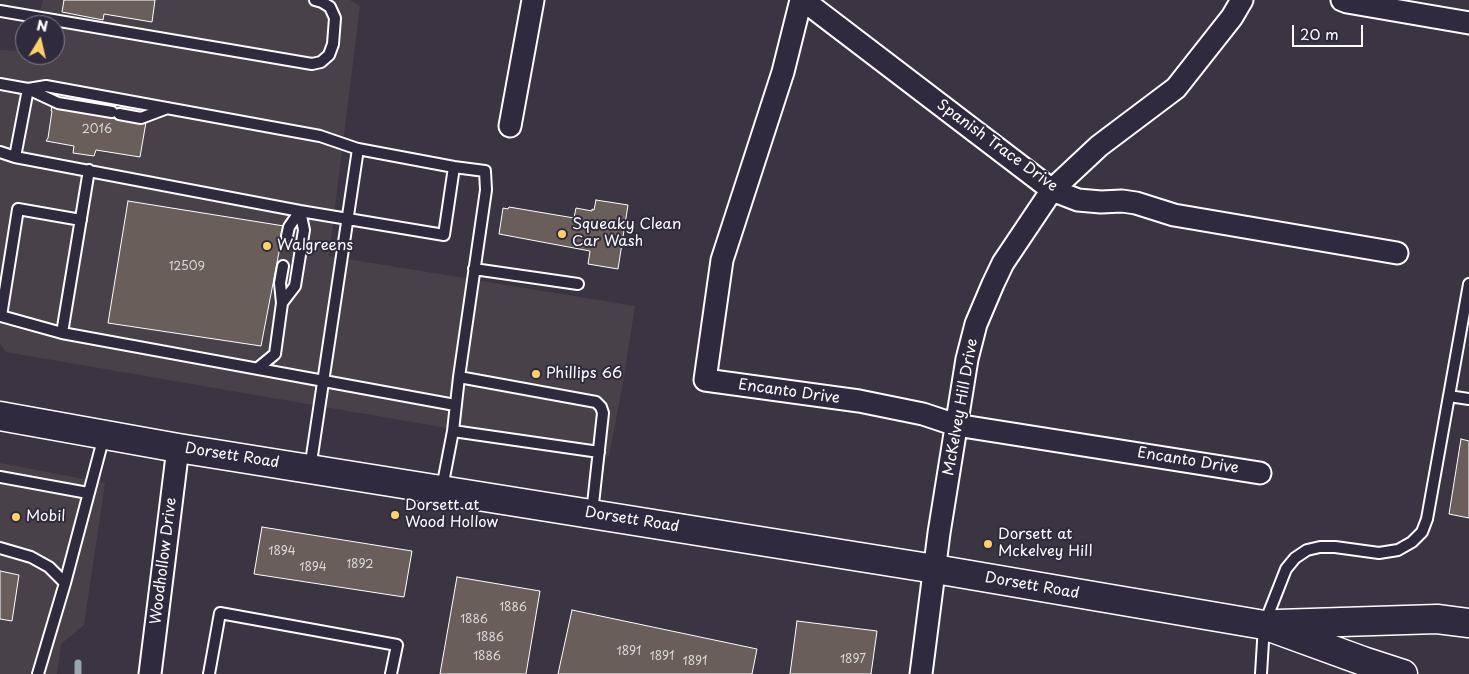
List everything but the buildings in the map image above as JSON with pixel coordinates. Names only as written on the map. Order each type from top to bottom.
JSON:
[{"type":"main road","points":[[0,402],[38,423]]},
{"type":"main road","name":"Dorsett Road","points":[[0,416],[178,448],[935,569],[1264,625],[1403,674]]},
{"type":"main road","name":"Dorsett Road","points":[[1264,625],[1437,619],[1469,623]]},
{"type":"street","points":[[510,126],[533,0]]},
{"type":"street","name":"Spanish Trace Drive","points":[[802,0],[1052,190],[1078,200],[1136,203],[1174,215],[1397,253]]},
{"type":"street","name":"Encanto Drive","points":[[802,0],[783,72],[722,260],[705,380],[859,401],[924,414],[956,425],[1260,472]]},
{"type":"street","name":"McKelvey Hill Drive","points":[[921,674],[939,533],[967,359],[976,324],[993,284],[1004,263],[1052,190],[1099,146],[1176,88],[1232,17],[1242,0]]},
{"type":"street","points":[[1342,0],[1469,23]]},
{"type":"street","name":"Woodhollow Drive","points":[[150,674],[178,448]]},
{"type":"lane","points":[[0,11],[312,64],[321,62],[329,55],[333,44],[335,18],[330,7],[315,0]]},
{"type":"lane","points":[[0,84],[28,89],[58,102],[141,118],[166,108]]},
{"type":"lane","points":[[28,89],[46,86],[320,136],[358,149],[485,171],[486,190],[455,405],[453,432],[442,490]]},
{"type":"lane","points":[[15,157],[28,89]]},
{"type":"lane","points":[[310,468],[358,149]]},
{"type":"lane","points":[[0,152],[15,157],[300,211],[444,235],[454,167]]},
{"type":"lane","points":[[62,333],[89,170]]},
{"type":"lane","points":[[81,220],[18,209],[1,316],[62,333],[455,405]]},
{"type":"lane","points":[[287,236],[289,228],[300,211]]},
{"type":"lane","points":[[282,302],[295,286],[304,230],[300,211]]},
{"type":"lane","points":[[258,368],[275,354],[282,302],[280,283],[283,266]]},
{"type":"lane","points":[[474,269],[578,284]]},
{"type":"lane","points":[[1261,674],[1264,625],[1286,569],[1294,558],[1307,550],[1320,547],[1335,547],[1379,553],[1398,550],[1412,542],[1422,532],[1427,519],[1469,284]]},
{"type":"lane","points":[[459,377],[596,402],[601,407],[603,413],[592,514]]},
{"type":"lane","points":[[1449,396],[1469,399]]},
{"type":"lane","points":[[453,432],[599,452]]},
{"type":"lane","points":[[38,674],[104,435]]},
{"type":"lane","points":[[0,477],[88,493]]},
{"type":"lane","points":[[0,548],[31,557],[49,567],[64,582]]},
{"type":"lane","points":[[208,674],[220,613],[398,645],[391,674]]},
{"type":"shaded area","points":[[43,0],[350,0],[360,6],[329,256],[635,306],[609,456],[6,352],[0,343],[0,50],[15,51],[15,65],[65,65],[65,15],[39,15]]},
{"type":"shaded area","points":[[0,463],[105,483],[84,625],[61,644],[57,674],[0,674]]},
{"type":"waterway","points":[[78,663],[78,674]]},
{"type":"place","name":"Squeaky Clean Car Wash","points":[[562,234]]},
{"type":"place","name":"Walgreens","points":[[267,246]]},
{"type":"place","name":"Phillips 66","points":[[536,374]]},
{"type":"place","name":"Dorsett at Wood Hollow","points":[[395,515]]},
{"type":"place","name":"Mobil","points":[[16,517]]},
{"type":"place","name":"Dorsett at Mckelvey Hill","points":[[988,544]]}]
